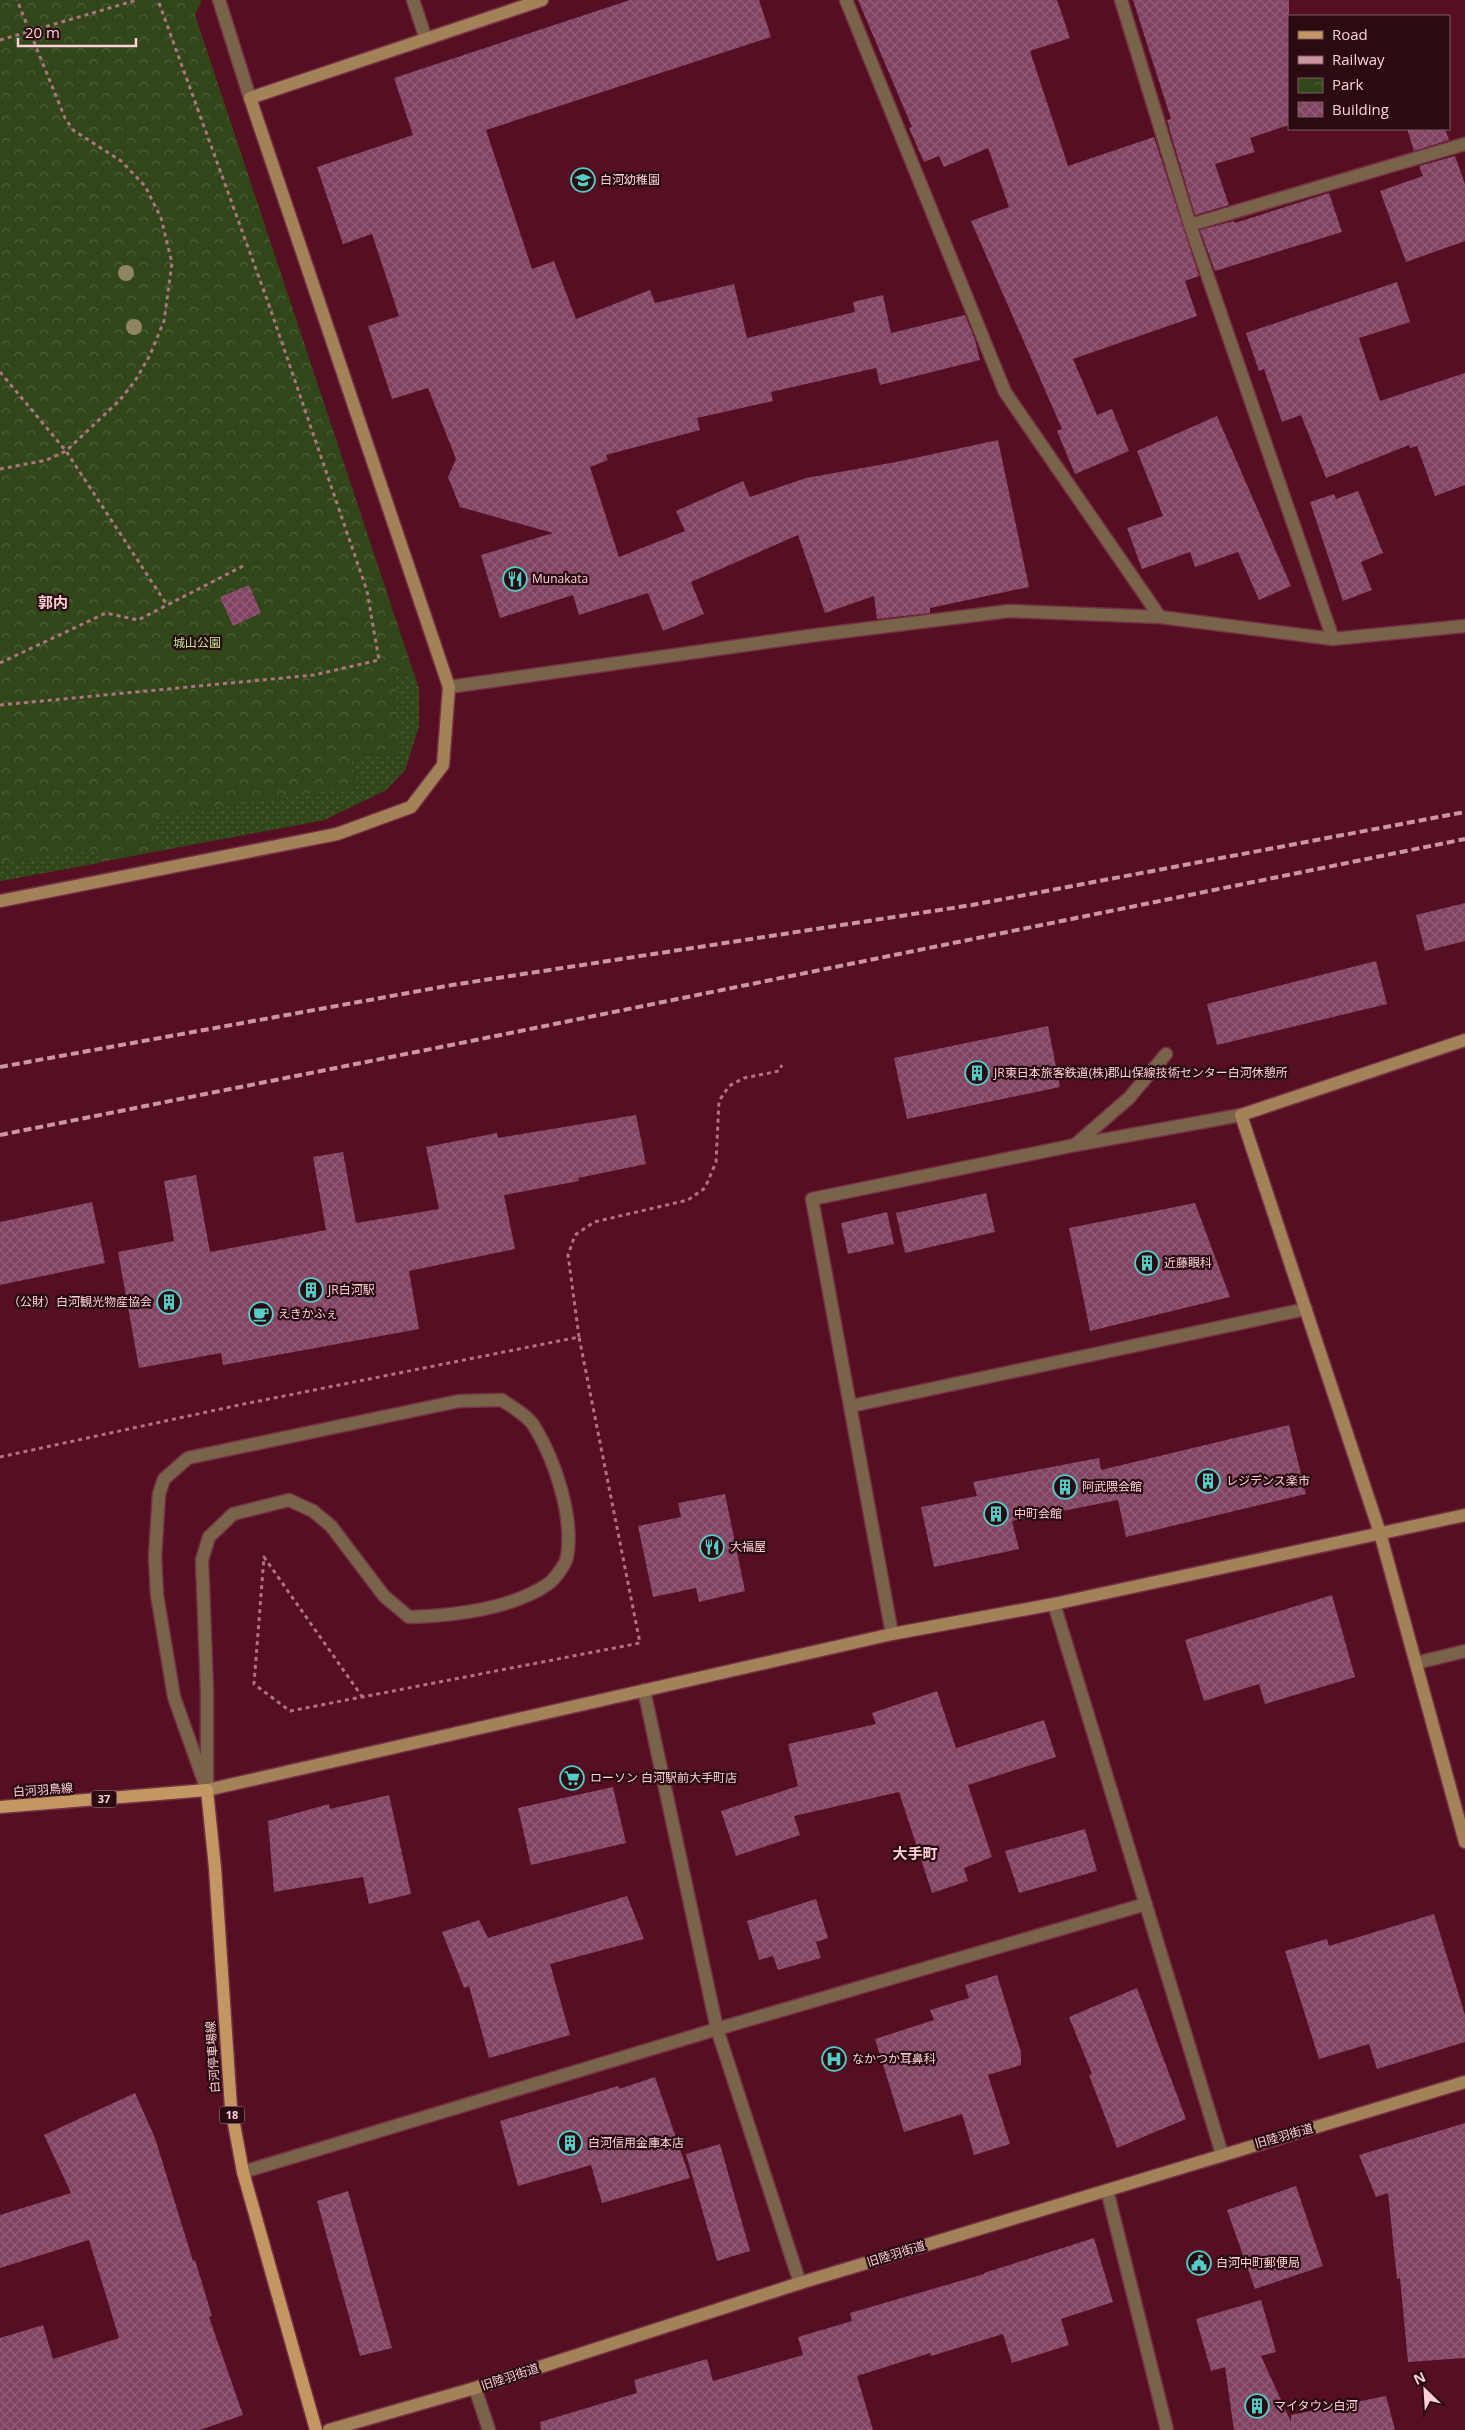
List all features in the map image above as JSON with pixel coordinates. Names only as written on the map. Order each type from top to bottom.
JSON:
[{"type":"main road","name":"白河羽鳥線","points":[[0,1807],[207,1790]]},
{"type":"main road","name":"白河停車場線","points":[[207,1790],[215,1868],[231,2108],[243,2172],[316,2430]]},
{"type":"street","points":[[0,900],[336,834],[410,807],[443,765],[449,687],[250,98],[219,0]]},
{"type":"street","points":[[413,0],[426,39]]},
{"type":"street","points":[[250,98],[542,0]]},
{"type":"street","points":[[846,0],[1005,392],[1160,617]]},
{"type":"street","points":[[1121,0],[1190,225],[1333,640]]},
{"type":"street","points":[[1190,225],[1465,144]]},
{"type":"street","points":[[449,687],[816,635],[1010,611],[1160,617],[1333,640],[1465,626]]},
{"type":"street","points":[[892,1634],[812,1199],[1075,1145],[1241,1115],[1465,1040]]},
{"type":"street","points":[[1075,1145],[1129,1098],[1166,1054]]},
{"type":"street","points":[[1241,1115],[1380,1533],[1465,1842]]},
{"type":"street","points":[[851,1406],[1306,1309]]},
{"type":"street","points":[[502,1400],[534,1425],[556,1473],[567,1518],[567,1558],[549,1584],[512,1602],[439,1616],[409,1617],[384,1596],[331,1526],[313,1511],[289,1500],[233,1514],[209,1537],[202,1560],[207,1691],[207,1790],[174,1697],[156,1595],[155,1557],[159,1494],[164,1479],[188,1458],[458,1401],[502,1400]]},
{"type":"street","points":[[207,1790],[892,1634],[1054,1604],[1465,1515]]},
{"type":"street","points":[[1054,1604],[1222,2154]]},
{"type":"street","points":[[1416,1663],[1465,1651]]},
{"type":"street","points":[[644,1690],[716,2029],[800,2283]]},
{"type":"street","points":[[243,2172],[716,2029],[1146,1904]]},
{"type":"street","name":"旧陸羽街道","points":[[329,2430],[475,2388],[800,2283],[1465,2082]]},
{"type":"street","points":[[1107,2190],[1167,2430]]},
{"type":"street","points":[[475,2388],[489,2430]]},
{"type":"path","points":[[0,469],[47,460],[66,451],[120,400],[135,381],[150,355],[164,321],[172,263],[161,218],[145,186],[121,161],[73,130],[65,118],[28,32],[17,0]]},
{"type":"path","points":[[0,40],[137,0]]},
{"type":"path","points":[[0,705],[314,674],[379,660],[367,591],[268,305],[158,0]]},
{"type":"path","points":[[0,372],[66,451],[167,605]]},
{"type":"path","points":[[0,663],[106,613],[138,620],[245,565]]},
{"type":"path","points":[[363,1698],[264,1557],[254,1684],[290,1712],[363,1698],[640,1643],[579,1337],[568,1255],[575,1235],[594,1222],[688,1200],[705,1188],[716,1162],[718,1101],[729,1086],[744,1078],[780,1071],[782,1065]]},
{"type":"path","points":[[0,1457],[239,1405],[579,1337]]},
{"type":"green space","name":"城山公園","points":[[0,0],[202,0],[195,15],[419,689],[419,726],[405,770],[386,790],[324,820],[0,881]]},
{"type":"green space","points":[[414,673],[419,689],[419,726],[405,770],[386,790],[324,820],[158,850],[153,817],[356,787],[352,761],[401,752],[394,676]]},
{"type":"green space","points":[[97,850],[99,863],[0,881],[0,863]]},
{"type":"building","points":[[630,0],[759,0],[771,37],[486,130],[532,269],[554,261],[576,319],[650,290],[655,303],[734,284],[747,338],[855,312],[853,302],[883,295],[891,333],[965,315],[975,340],[980,360],[880,385],[876,368],[771,392],[773,401],[697,418],[700,430],[606,455],[608,460],[590,467],[619,557],[685,531],[676,511],[743,481],[750,497],[806,478],[896,462],[998,440],[1029,587],[930,608],[930,613],[877,619],[874,596],[825,613],[798,535],[691,582],[704,614],[663,631],[648,593],[579,615],[573,595],[500,618],[481,555],[553,533],[460,507],[448,477],[456,459],[428,388],[392,399],[368,326],[399,316],[372,234],[343,244],[317,167],[413,135],[394,78]]},
{"type":"building","points":[[858,0],[1057,0],[1070,38],[1030,51],[1068,166],[1154,137],[1199,276],[1185,281],[1197,316],[1073,359],[1097,415],[1112,409],[1129,451],[1075,474],[1057,431],[1062,429],[971,221],[1009,207],[988,148],[944,167],[939,156],[924,162],[909,128],[912,127]]},
{"type":"building","points":[[1133,0],[1289,0],[1288,125],[1250,138],[1255,152],[1215,164],[1229,205],[1195,215],[1167,120],[1171,119]]},
{"type":"building","points":[[1407,130],[1445,130],[1449,140],[1414,151]]},
{"type":"building","points":[[1455,156],[1465,184],[1465,241],[1406,262],[1380,191],[1423,176],[1419,166]]},
{"type":"building","points":[[1329,193],[1342,232],[1215,271],[1200,230],[1234,221],[1235,223]]},
{"type":"building","points":[[1397,282],[1410,322],[1359,338],[1380,401],[1465,373],[1465,485],[1435,496],[1417,446],[1410,448],[1409,445],[1326,478],[1301,415],[1282,422],[1264,369],[1259,371],[1246,333]]},
{"type":"building","points":[[1217,416],[1291,586],[1259,600],[1238,552],[1195,567],[1190,552],[1142,569],[1127,528],[1163,516],[1137,451]]},
{"type":"building","points":[[1358,491],[1383,553],[1361,562],[1372,590],[1343,601],[1310,502],[1334,494],[1336,499]]},
{"type":"building","points":[[249,585],[261,613],[233,626],[220,597]]},
{"type":"building","points":[[1465,903],[1465,941],[1425,951],[1416,915]]},
{"type":"building","points":[[1376,961],[1387,1004],[1217,1045],[1207,1004]]},
{"type":"building","name":"JR東日本旅客鉄道(株)郡山保線技術センター白河休憩所","points":[[1048,1026],[1060,1087],[907,1119],[894,1058]]},
{"type":"building","points":[[636,1115],[646,1164],[578,1178],[579,1181],[504,1195],[515,1249],[409,1271],[419,1329],[223,1365],[221,1353],[139,1368],[118,1252],[174,1241],[164,1181],[196,1175],[210,1252],[326,1230],[313,1157],[343,1152],[356,1223],[439,1209],[426,1147],[497,1133],[498,1138]]},
{"type":"building","points":[[986,1193],[995,1232],[905,1253],[896,1213]]},
{"type":"building","points":[[92,1202],[105,1263],[0,1285],[0,1222]]},
{"type":"building","name":"近藤眼科","points":[[1195,1203],[1230,1297],[1090,1331],[1069,1228]]},
{"type":"building","points":[[887,1212],[894,1244],[848,1254],[841,1223]]},
{"type":"building","points":[[1289,1425],[1306,1494],[1126,1537],[1118,1500],[1012,1521],[1019,1549],[934,1567],[921,1507],[977,1496],[973,1482],[1099,1458],[1101,1470]]},
{"type":"building","points":[[725,1494],[745,1591],[699,1602],[696,1588],[653,1597],[638,1526],[681,1517],[678,1503]]},
{"type":"building","points":[[1332,1595],[1355,1677],[1265,1704],[1259,1684],[1204,1701],[1185,1640]]},
{"type":"building","points":[[937,1691],[956,1748],[1044,1720],[1056,1757],[968,1785],[992,1857],[964,1868],[968,1881],[932,1893],[899,1792],[794,1816],[800,1835],[736,1856],[721,1811],[798,1786],[788,1744],[876,1724],[872,1713]]},
{"type":"building","points":[[613,1787],[626,1843],[531,1865],[518,1808]]},
{"type":"building","points":[[389,1795],[411,1894],[369,1904],[363,1877],[274,1892],[268,1821],[329,1804],[330,1809]]},
{"type":"building","points":[[1085,1829],[1097,1871],[1019,1893],[1005,1851]]},
{"type":"building","points":[[627,1896],[644,1939],[550,1964],[570,2035],[489,2058],[469,1986],[464,1988],[442,1932],[479,1920],[488,1938]]},
{"type":"building","points":[[816,1899],[828,1938],[816,1942],[821,1958],[778,1970],[773,1956],[759,1960],[747,1921]]},
{"type":"building","points":[[1434,1914],[1465,2015],[1465,2042],[1377,2069],[1369,2044],[1319,2059],[1285,1951],[1327,1939],[1329,1946]]},
{"type":"building","points":[[997,1975],[1021,2052],[1021,2065],[988,2075],[1010,2144],[974,2155],[962,2114],[904,2132],[875,2039],[934,2020],[930,2010],[969,1998],[965,1985]]},
{"type":"building","points":[[1137,1988],[1186,2119],[1117,2148],[1089,2075],[1092,2074],[1069,2017]]},
{"type":"building","name":"白河信用金庫本店","points":[[655,2077],[690,2178],[602,2203],[591,2165],[518,2186],[500,2121],[618,2086],[619,2089]]},
{"type":"building","points":[[135,2093],[155,2138],[212,2316],[209,2317],[243,2415],[200,2430],[0,2430],[0,2338],[43,2325],[53,2359],[119,2338],[89,2240],[0,2268],[0,2215],[71,2193],[44,2135]]},
{"type":"building","points":[[1465,2123],[1465,2358],[1408,2362],[1400,2278],[1397,2279],[1388,2193],[1376,2197],[1359,2155]]},
{"type":"building","points":[[720,2144],[750,2251],[717,2261],[686,2154]]},
{"type":"building","points":[[1296,2186],[1323,2266],[1255,2289],[1227,2210]]},
{"type":"building","points":[[348,2191],[392,2348],[360,2356],[317,2201]]},
{"type":"building","points":[[1094,2238],[1113,2302],[1061,2319],[1069,2345],[1012,2363],[1003,2334],[931,2356],[930,2353],[857,2376],[873,2430],[541,2430],[540,2422],[637,2393],[634,2380],[707,2359],[713,2381],[803,2355],[798,2337],[852,2321],[850,2313],[984,2274]]},
{"type":"building","points":[[1261,2300],[1276,2352],[1261,2356],[1291,2422],[1291,2415],[1386,2396],[1395,2430],[1234,2430],[1225,2367],[1211,2371],[1196,2319]]},
{"type":"railway","points":[[0,1067],[452,985],[972,905],[1465,812]]},
{"type":"railway","points":[[0,1135],[1465,839]]},
{"type":"place","name":"白河幼稚園","points":[[583,180]]},
{"type":"place","name":"Munakata","points":[[515,579]]},
{"type":"place","name":"JR東日本旅客鉄道(株)郡山保線技術センター白河休憩所","points":[[977,1073]]},
{"type":"place","name":"近藤眼科","points":[[1147,1263]]},
{"type":"place","name":"JR白河駅","points":[[311,1290]]},
{"type":"place","name":"（公財）白河観光物産協会","points":[[169,1302]]},
{"type":"place","name":"えきかふぇ","points":[[261,1314]]},
{"type":"place","name":"レジデンス楽市","points":[[1208,1481]]},
{"type":"place","name":"阿武隈会館","points":[[1065,1487]]},
{"type":"place","name":"中町会館","points":[[996,1514]]},
{"type":"place","name":"大福屋","points":[[712,1547]]},
{"type":"place","name":"ローソン 白河駅前大手町店","points":[[572,1778]]},
{"type":"place","name":"なかつか耳鼻科","points":[[834,2059]]},
{"type":"place","name":"白河信用金庫本店","points":[[570,2143]]},
{"type":"place","name":"白河中町郵便局","points":[[1199,2263]]},
{"type":"place","name":"マイタウン白河","points":[[1257,2406]]},
{"type":"district","name":"郭内","points":[[53,603]]},
{"type":"district","name":"大手町","points":[[915,1854]]}]
